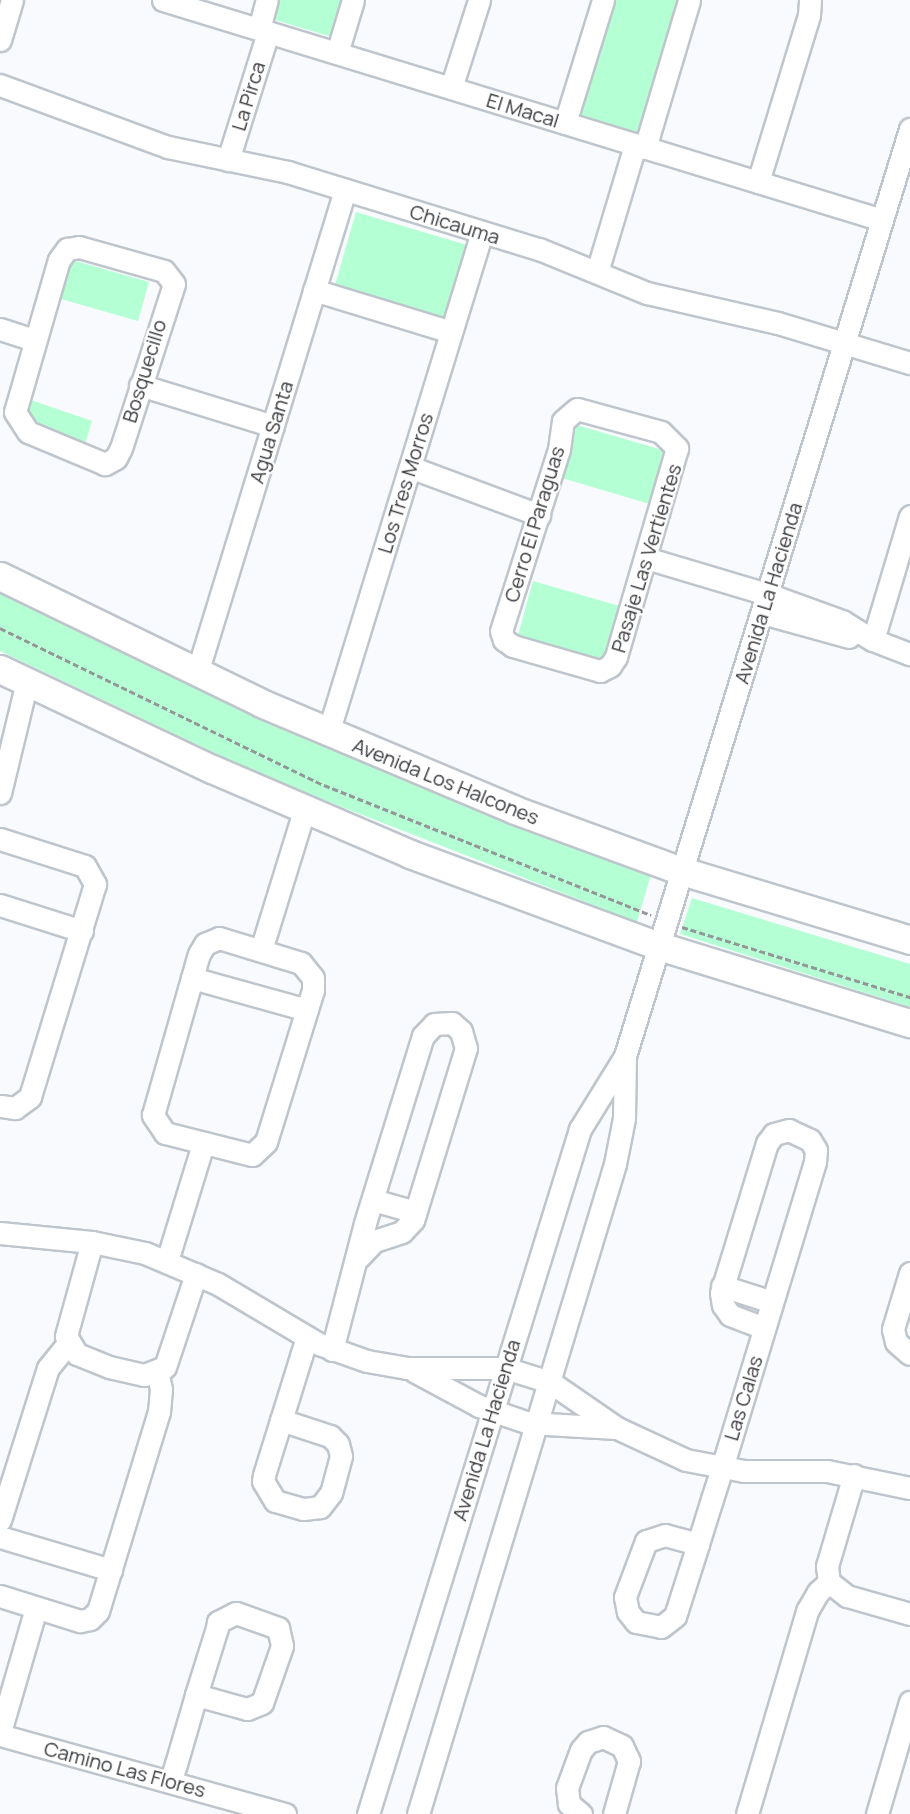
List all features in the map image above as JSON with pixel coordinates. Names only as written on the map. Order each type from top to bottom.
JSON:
[{"type":"street","points":[[0,40],[12,0]]},
{"type":"street","name":"El Macal","points":[[163,0],[882,220]]},
{"type":"street","name":"La Pirca","points":[[228,160],[263,31],[267,0]]},
{"type":"street","points":[[337,53],[353,0]]},
{"type":"street","points":[[451,88],[479,0]]},
{"type":"street","points":[[565,123],[603,0]]},
{"type":"street","points":[[597,272],[689,0]]},
{"type":"street","points":[[758,182],[809,15],[810,0]]},
{"type":"street","name":"Chicauma","points":[[0,85],[70,107],[158,144],[345,190],[482,232],[597,272],[656,296],[845,343],[910,363]]},
{"type":"street","name":"Avenida La Hacienda","points":[[418,1814],[538,1425],[619,1148],[626,1056],[910,129]]},
{"type":"street","name":"Agua Santa","points":[[197,673],[345,190]]},
{"type":"street","name":"Los Tres Morros","points":[[328,733],[482,232]]},
{"type":"street","name":"Bosquecillo","points":[[79,247],[164,271],[173,279],[174,290],[162,312],[116,455],[94,462],[28,432],[16,418],[15,405],[34,340],[58,260],[67,249],[79,247]]},
{"type":"street","points":[[314,290],[451,332]]},
{"type":"street","points":[[0,329],[34,340]]},
{"type":"street","points":[[140,385],[273,426]]},
{"type":"street","name":"Pasaje Las Vertientes","points":[[504,640],[519,648],[589,669],[605,669],[616,657],[677,460],[675,443],[661,432],[586,408],[573,410]]},
{"type":"street","name":"Cerro El Paraguas","points":[[504,640],[501,625],[513,597],[560,449],[563,422],[573,410]]},
{"type":"street","points":[[410,467],[539,515]]},
{"type":"street","points":[[873,640],[910,516]]},
{"type":"street","points":[[646,558],[910,654]]},
{"type":"street","name":"Avenida Los Halcones","points":[[0,576],[197,673],[328,733],[515,810],[682,871],[910,940]]},
{"type":"street","points":[[0,669],[304,811],[462,874],[663,933],[910,1023]]},
{"type":"street","points":[[0,793],[27,681]]},
{"type":"street","points":[[261,950],[304,811]]},
{"type":"street","points":[[0,839],[80,864],[92,873],[94,890],[33,1090],[21,1106],[0,1106]]},
{"type":"street","points":[[0,905],[82,931]]},
{"type":"street","points":[[214,939],[261,950],[306,966],[314,984],[264,1147],[247,1156],[165,1133],[153,1115],[202,948],[214,939]]},
{"type":"street","points":[[192,978],[307,1010]]},
{"type":"street","points":[[332,1350],[359,1257],[373,1231],[373,1200],[423,1035],[434,1024],[450,1023],[461,1031],[466,1048],[415,1212],[406,1229],[373,1231]]},
{"type":"street","name":"Avenida La Hacienda","points":[[368,1814],[580,1129],[626,1056]]},
{"type":"street","name":"Las Calas","points":[[698,1544],[816,1156],[810,1140],[795,1131],[779,1132],[767,1143],[722,1286]]},
{"type":"street","points":[[167,1261],[203,1144]]},
{"type":"street","points":[[373,1200],[415,1212]]},
{"type":"street","points":[[0,1233],[92,1242],[167,1261],[196,1274],[306,1338],[332,1350],[406,1368],[492,1412],[538,1425],[589,1419],[617,1428],[668,1453],[722,1468],[854,1475],[910,1488]]},
{"type":"street","points":[[92,1242],[67,1322],[68,1343],[77,1354],[102,1365],[144,1375],[157,1372],[173,1351],[196,1274]]},
{"type":"street","points":[[910,1273],[893,1329],[896,1342],[910,1354]]},
{"type":"street","points":[[764,1328],[730,1316],[721,1299],[722,1286],[772,1302]]},
{"type":"street","points":[[281,1420],[330,1436],[338,1444],[341,1456],[331,1493],[320,1507],[309,1510],[275,1501],[266,1492],[264,1475],[306,1338]]},
{"type":"street","points":[[0,1520],[48,1368],[68,1343]]},
{"type":"street","points":[[406,1368],[505,1368],[550,1382],[589,1419]]},
{"type":"street","points":[[0,1596],[80,1621],[90,1619],[98,1611],[159,1412],[161,1389],[157,1372]]},
{"type":"street","points":[[854,1475],[827,1566],[830,1582],[847,1596],[910,1614]]},
{"type":"street","points":[[0,1538],[111,1570]]},
{"type":"street","points":[[747,1814],[807,1611],[818,1592],[830,1582]]},
{"type":"street","points":[[0,1734],[36,1608]]},
{"type":"street","points":[[171,1780],[196,1695],[222,1618],[236,1613],[278,1628],[282,1646],[262,1703],[248,1709],[196,1695]]},
{"type":"street","points":[[877,1814],[910,1702]]},
{"type":"street","name":"Camino Las Flores","points":[[0,1734],[171,1780],[285,1814]]},
{"type":"street","points":[[581,1814],[569,1804],[567,1788],[581,1750],[588,1742],[603,1737],[622,1746],[629,1761],[614,1814]]},
{"type":"path","points":[[0,628],[324,785],[663,933],[910,997]]},
{"type":"green space","points":[[277,0],[347,0],[335,38],[272,19]]},
{"type":"green space","points":[[612,0],[680,0],[641,134],[575,115]]},
{"type":"green space","points":[[356,212],[467,245],[445,321],[334,289]]},
{"type":"green space","points":[[72,260],[149,282],[138,321],[61,299]]},
{"type":"green space","points":[[25,398],[92,421],[85,444],[31,425],[22,412]]},
{"type":"green space","points":[[577,425],[669,452],[653,505],[562,478]]},
{"type":"green space","points":[[533,581],[623,607],[607,664],[517,639]]},
{"type":"green space","points":[[0,590],[319,743],[653,868],[637,922],[265,777],[0,651]]},
{"type":"green space","points":[[692,898],[910,964],[910,1007],[680,934]]}]
